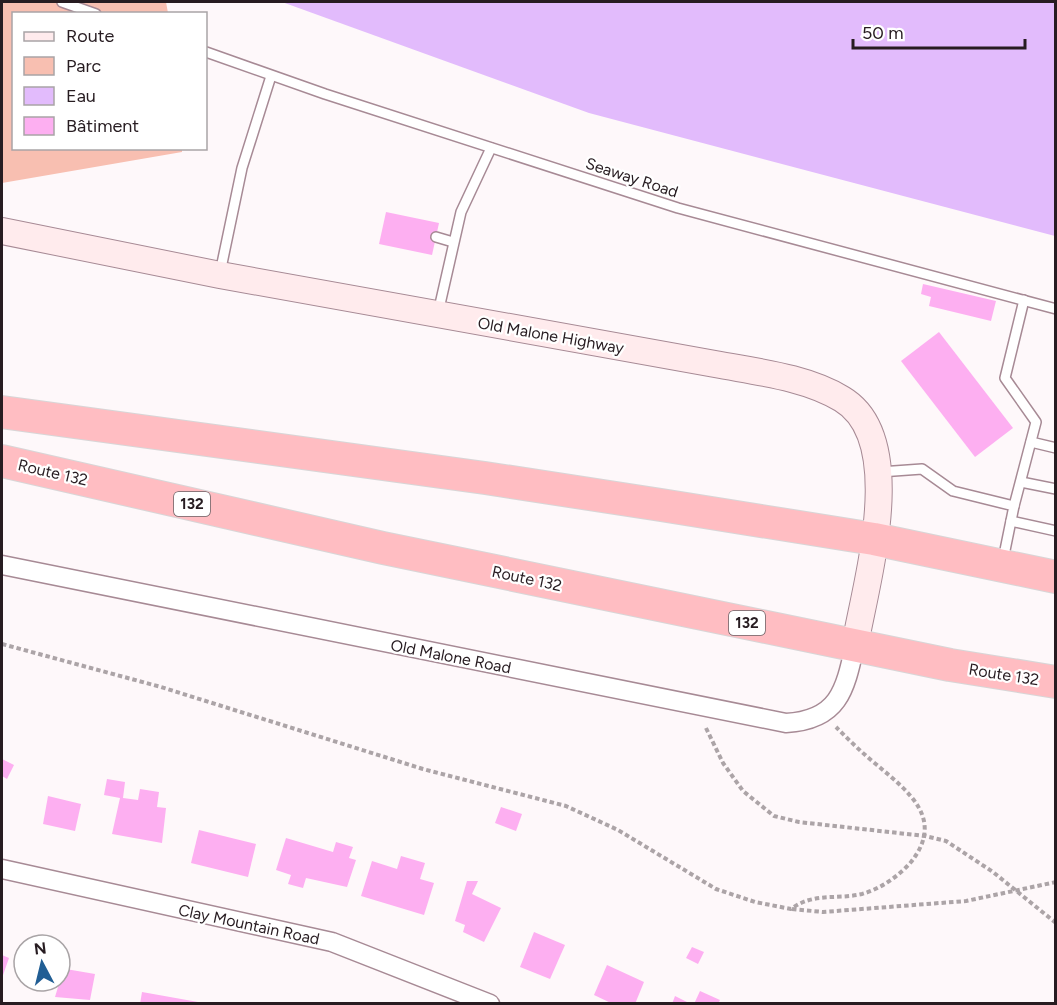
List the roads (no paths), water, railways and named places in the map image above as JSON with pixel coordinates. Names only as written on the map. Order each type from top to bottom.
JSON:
[{"type":"highway","points":[[2,412],[485,478],[874,539],[1056,577]]},
{"type":"highway","name":"Route 132","points":[[2,461],[383,548],[950,665],[1056,682]]},
{"type":"street","name":"Old Malone Highway","points":[[2,231],[220,275],[715,364],[770,375],[829,392],[845,400],[866,424],[875,445],[879,472],[874,539],[855,645]]},
{"type":"street","name":"Old Malone Road","points":[[2,565],[773,721],[802,722],[822,714],[838,700],[844,689],[855,645]]},
{"type":"street","name":"Clay Mountain Road","points":[[2,869],[333,942],[490,1004]]},
{"type":"lane","points":[[62,2],[90,12]]},
{"type":"lane","name":"Seaway Road","points":[[207,52],[272,76],[678,208],[1056,309]]},
{"type":"lane","points":[[220,275],[242,168],[272,76]]},
{"type":"lane","points":[[438,314],[460,212],[491,148]]},
{"type":"lane","points":[[436,237],[453,242]]},
{"type":"lane","points":[[1001,566],[1036,422],[1005,378],[1024,300]]},
{"type":"lane","points":[[1031,442],[1056,448]]},
{"type":"lane","points":[[879,472],[922,469],[953,492],[1014,506]]},
{"type":"lane","points":[[1021,482],[1056,489]]},
{"type":"lane","points":[[1011,521],[1056,531]]},
{"type":"water","points":[[282,2],[1055,2],[1055,236],[589,113]]}]
